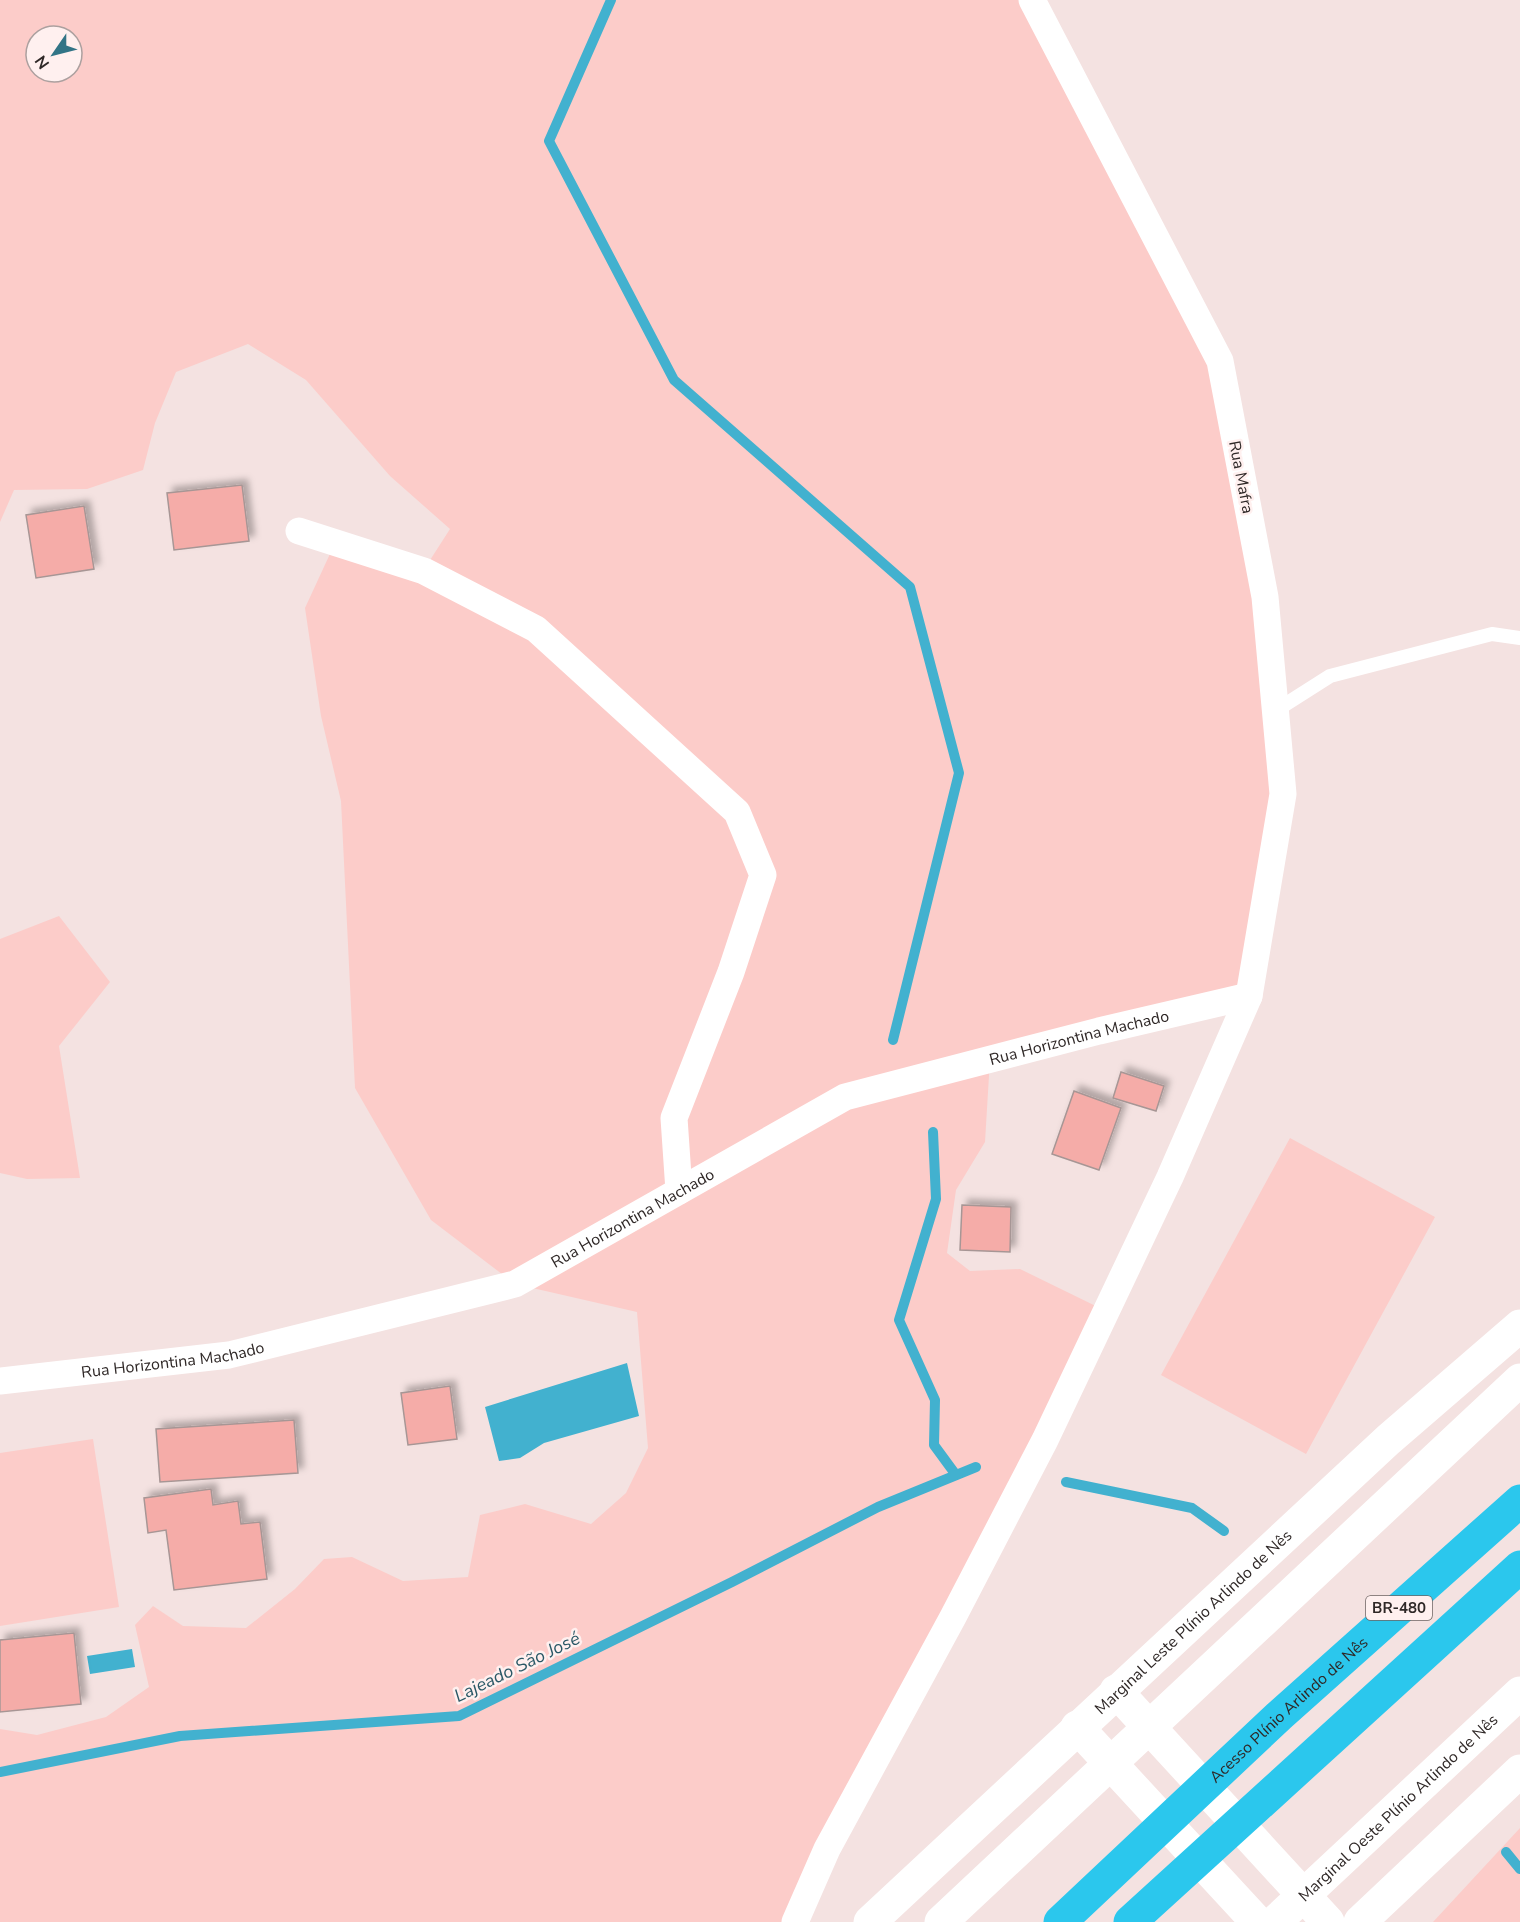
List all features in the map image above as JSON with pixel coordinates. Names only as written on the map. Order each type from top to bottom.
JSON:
[{"type":"highway","name":"Acesso Plínio Arlindo de Nês","points":[[1060,1922],[1279,1716],[1520,1501]]},
{"type":"highway","name":"BR-480","points":[[1135,1917],[1520,1567]]},
{"type":"main road","name":"Marginal Leste Plínio Arlindo de Nês","points":[[870,1922],[1077,1727],[1389,1440],[1520,1326]]},
{"type":"main road","points":[[941,1922],[1520,1380]]},
{"type":"main road","points":[[1116,1691],[1328,1922]]},
{"type":"main road","name":"Marginal Oeste Plínio Arlindo de Nês","points":[[1275,1922],[1520,1693]]},
{"type":"main road","points":[[1077,1727],[1257,1922]]},
{"type":"main road","points":[[1360,1922],[1520,1771]]},
{"type":"street","name":"Rua Mafra","points":[[795,1922],[827,1848],[953,1617],[1098,1333],[1170,1177],[1249,996],[1283,794],[1264,597],[1220,361],[1032,0]]},
{"type":"street","points":[[299,531],[424,572],[536,629],[737,812],[763,875],[731,972],[674,1118],[679,1191]]},
{"type":"street","name":"Rua Horizontina Machado","points":[[0,1381],[229,1355],[515,1284],[845,1097],[1099,1031],[1249,996]]},
{"type":"lane","points":[[1275,711],[1330,676],[1492,634],[1520,638]]},
{"type":"shaded area","points":[[0,0],[1032,0],[1220,361],[1283,794],[1249,996],[990,1059],[985,1142],[956,1190],[947,1253],[970,1271],[1020,1269],[1108,1312],[792,1922],[0,1922],[0,1729],[37,1735],[106,1717],[149,1687],[135,1625],[153,1606],[183,1626],[246,1628],[295,1589],[324,1559],[352,1557],[403,1581],[468,1577],[480,1515],[525,1504],[591,1524],[626,1493],[648,1448],[637,1312],[515,1284],[431,1220],[355,1088],[341,801],[321,716],[305,608],[335,543],[423,571],[450,529],[390,476],[306,380],[248,344],[176,372],[155,423],[143,470],[87,489],[14,490],[0,522]]},
{"type":"shaded area","points":[[59,916],[110,982],[59,1046],[80,1178],[27,1179],[0,1173],[0,939]]},
{"type":"shaded area","points":[[1290,1138],[1435,1217],[1306,1454],[1161,1375]]},
{"type":"shaded area","points":[[93,1439],[119,1607],[0,1626],[0,1453]]},
{"type":"shaded area","points":[[1520,1828],[1520,1922],[1433,1922]]},
{"type":"water","points":[[627,1363],[639,1416],[544,1443],[520,1458],[499,1461],[485,1407]]},
{"type":"water","points":[[132,1649],[135,1667],[90,1674],[87,1656]]},
{"type":"building","points":[[242,485],[249,541],[174,550],[167,493]]},
{"type":"building","points":[[84,506],[94,569],[36,578],[26,515]]},
{"type":"building","points":[[1121,1072],[1164,1086],[1156,1111],[1113,1098]]},
{"type":"building","points":[[1074,1091],[1121,1108],[1099,1170],[1052,1154]]},
{"type":"building","points":[[962,1205],[1011,1207],[1010,1252],[960,1250]]},
{"type":"building","points":[[450,1386],[457,1439],[408,1445],[401,1393]]},
{"type":"building","points":[[294,1420],[298,1473],[160,1482],[156,1429]]},
{"type":"building","points":[[211,1489],[213,1505],[238,1501],[241,1524],[260,1522],[267,1579],[174,1590],[166,1530],[148,1533],[144,1498]]},
{"type":"building","points":[[74,1633],[81,1704],[0,1712],[0,1640]]},
{"type":"waterway","points":[[611,0],[549,141],[674,380],[910,587],[959,773],[893,1040]]},
{"type":"waterway","points":[[933,1132],[936,1199],[899,1320],[935,1400],[934,1445],[956,1475]]},
{"type":"waterway","name":"Lajeado São José","points":[[0,1772],[180,1736],[459,1716],[732,1582],[878,1507],[976,1467]]},
{"type":"waterway","name":"Lajeado São José","points":[[1066,1482],[1192,1508],[1224,1531]]},
{"type":"waterway","name":"Lajeado São José","points":[[1506,1852],[1520,1869]]}]
